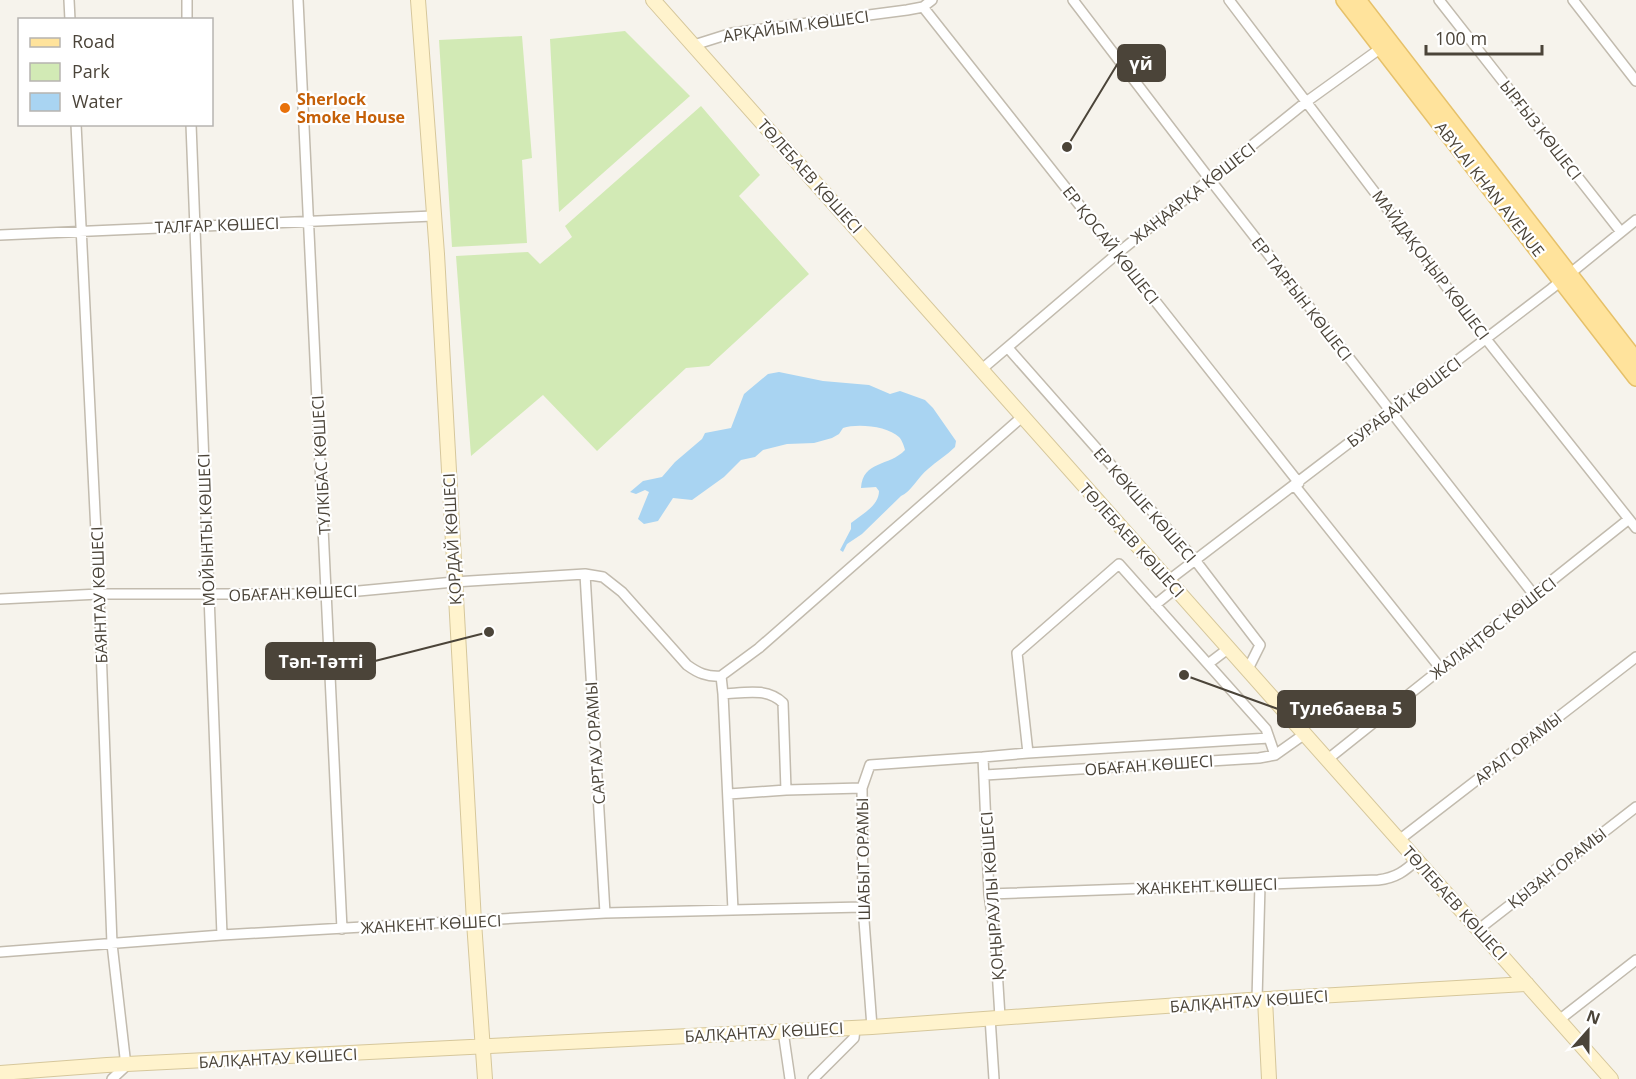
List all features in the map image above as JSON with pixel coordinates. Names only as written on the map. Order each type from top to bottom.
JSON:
[{"type":"main road","name":"ABYLAI KHAN AVENUE","points":[[1344,0],[1363,5],[1636,378]]},
{"type":"main road","name":"ABYLAI KHAN AVENUE","points":[[1363,5],[1381,48],[1565,278],[1636,360]]},
{"type":"street","points":[[69,0],[70,18]]},
{"type":"street","points":[[187,0],[187,18]]},
{"type":"street","name":"ТҮЛКІБАС КӨШЕСІ","points":[[298,0],[342,929]]},
{"type":"street","name":"ҚОРДАЙ КӨШЕСІ","points":[[418,0],[485,1079]]},
{"type":"street","name":"ТӨЛЕБАЕВ КӨШЕСІ","points":[[653,0],[1611,1079]]},
{"type":"street","points":[[923,7],[932,0]]},
{"type":"street","name":"ЕР ТАРҒЫН КӨШЕСІ","points":[[1073,0],[1534,595]]},
{"type":"street","name":"МАЙДАҚОҢЫР КӨШЕСІ","points":[[1229,0],[1486,339],[1636,528]]},
{"type":"street","name":"ЫРҒЫЗ КӨШЕСІ","points":[[1439,0],[1621,232]]},
{"type":"street","points":[[1573,0],[1636,81]]},
{"type":"street","name":"АРҚАЙЫМ КӨШЕСІ","points":[[694,45],[732,33],[923,7]]},
{"type":"street","name":"ЕР ҚОСАЙ КӨШЕСІ","points":[[923,7],[1118,253],[1441,669]]},
{"type":"street","name":"ЖАҢААРҚА КӨШЕСІ","points":[[982,369],[1118,253],[1306,102],[1381,48]]},
{"type":"street","name":"БАЯНТАУ КӨШЕСІ","points":[[76,126],[99,594],[112,944],[126,1066]]},
{"type":"street","name":"МОЙЫНТЫ КӨШЕСІ","points":[[191,126],[222,935]]},
{"type":"street","name":"ТАЛҒАР КӨШЕСІ","points":[[0,235],[433,216]]},
{"type":"street","name":"БУРАБАЙ КӨШЕСІ","points":[[1155,605],[1195,560],[1486,339],[1636,220]]},
{"type":"street","name":"ЕР КӨКШЕ КӨШЕСІ","points":[[1008,348],[1195,560],[1260,645],[1248,669]]},
{"type":"street","points":[[585,574],[603,577],[622,592],[687,665],[700,674],[721,676],[759,648],[1022,417]]},
{"type":"street","name":"ЖАЛАҢТӨС КӨШЕСІ","points":[[1328,759],[1629,519]]},
{"type":"street","points":[[1028,753],[1017,653],[1119,564],[1266,729],[1275,755]]},
{"type":"street","name":"ОБАҒАН КӨШЕСІ","points":[[0,599],[99,594],[208,596],[327,594],[454,582],[585,574]]},
{"type":"street","name":"САРТАУ ОРАМЫ","points":[[585,574],[605,913]]},
{"type":"street","points":[[1208,664],[1229,648]]},
{"type":"street","name":"АРАЛ ОРАМЫ","points":[[1400,840],[1636,657]]},
{"type":"street","points":[[721,676],[734,909]]},
{"type":"street","points":[[723,694],[765,692],[775,695],[783,703],[786,790]]},
{"type":"street","name":"ОБАҒАН КӨШЕСІ","points":[[985,775],[1259,758],[1275,755],[1306,733]]},
{"type":"street","points":[[862,788],[870,765],[1269,738]]},
{"type":"street","points":[[1086,749],[1088,769]]},
{"type":"street","name":"ҚОҢЫРАУЛЫ КӨШЕСІ","points":[[983,757],[989,894],[995,937],[994,1079]]},
{"type":"street","name":"ШАБЫТ ОРАМЫ","points":[[729,795],[786,790],[862,788],[864,908],[872,1027]]},
{"type":"street","name":"ҚЫЗАН ОРАМЫ","points":[[1479,929],[1636,807]]},
{"type":"street","name":"ЖАНКЕНТ КӨШЕСІ","points":[[989,894],[1392,878],[1403,873],[1418,859]]},
{"type":"street","points":[[1260,884],[1261,1000],[1269,1079]]},
{"type":"street","name":"ЖАНКЕНТ КӨШЕСІ","points":[[0,951],[222,935],[605,913],[864,908]]},
{"type":"street","points":[[1559,1020],[1636,960]]},
{"type":"street","name":"БАЛҚАНТАУ КӨШЕСІ","points":[[0,1073],[855,1028],[995,1017],[1527,984]]},
{"type":"street","points":[[813,1079],[854,1038],[855,1028]]},
{"type":"street","points":[[783,1031],[790,1079]]},
{"type":"street","points":[[112,1079],[126,1066]]},
{"type":"green space","points":[[625,31],[690,96],[559,212],[550,39]]},
{"type":"green space","points":[[522,36],[532,158],[522,160],[527,243],[452,247],[439,40]]},
{"type":"green space","points":[[701,106],[760,175],[739,196],[809,274],[709,366],[686,368],[597,451],[543,395],[471,456],[456,256],[528,252],[540,264],[572,237],[565,226]]},
{"type":"water","points":[[779,372],[823,381],[869,385],[890,394],[900,391],[925,400],[956,441],[955,447],[924,472],[908,491],[862,534],[847,544],[843,552],[840,550],[851,529],[851,523],[869,509],[878,496],[879,491],[876,487],[861,488],[866,473],[905,450],[899,437],[888,430],[872,426],[849,426],[843,428],[832,438],[814,443],[787,444],[763,450],[755,457],[741,460],[724,477],[692,500],[673,498],[658,521],[644,524],[638,519],[649,492],[645,490],[636,494],[630,492],[643,481],[662,477],[675,462],[702,439],[705,433],[731,428],[744,394],[768,374]]},
{"type":"place","name":"Sherlock Smoke House","points":[[285,108]]},
{"type":"place","name":"үй","points":[[1067,147]]},
{"type":"place","name":"Тәп-Тәтті","points":[[489,632]]},
{"type":"place","name":"Тулебаева 5","points":[[1184,675]]}]
